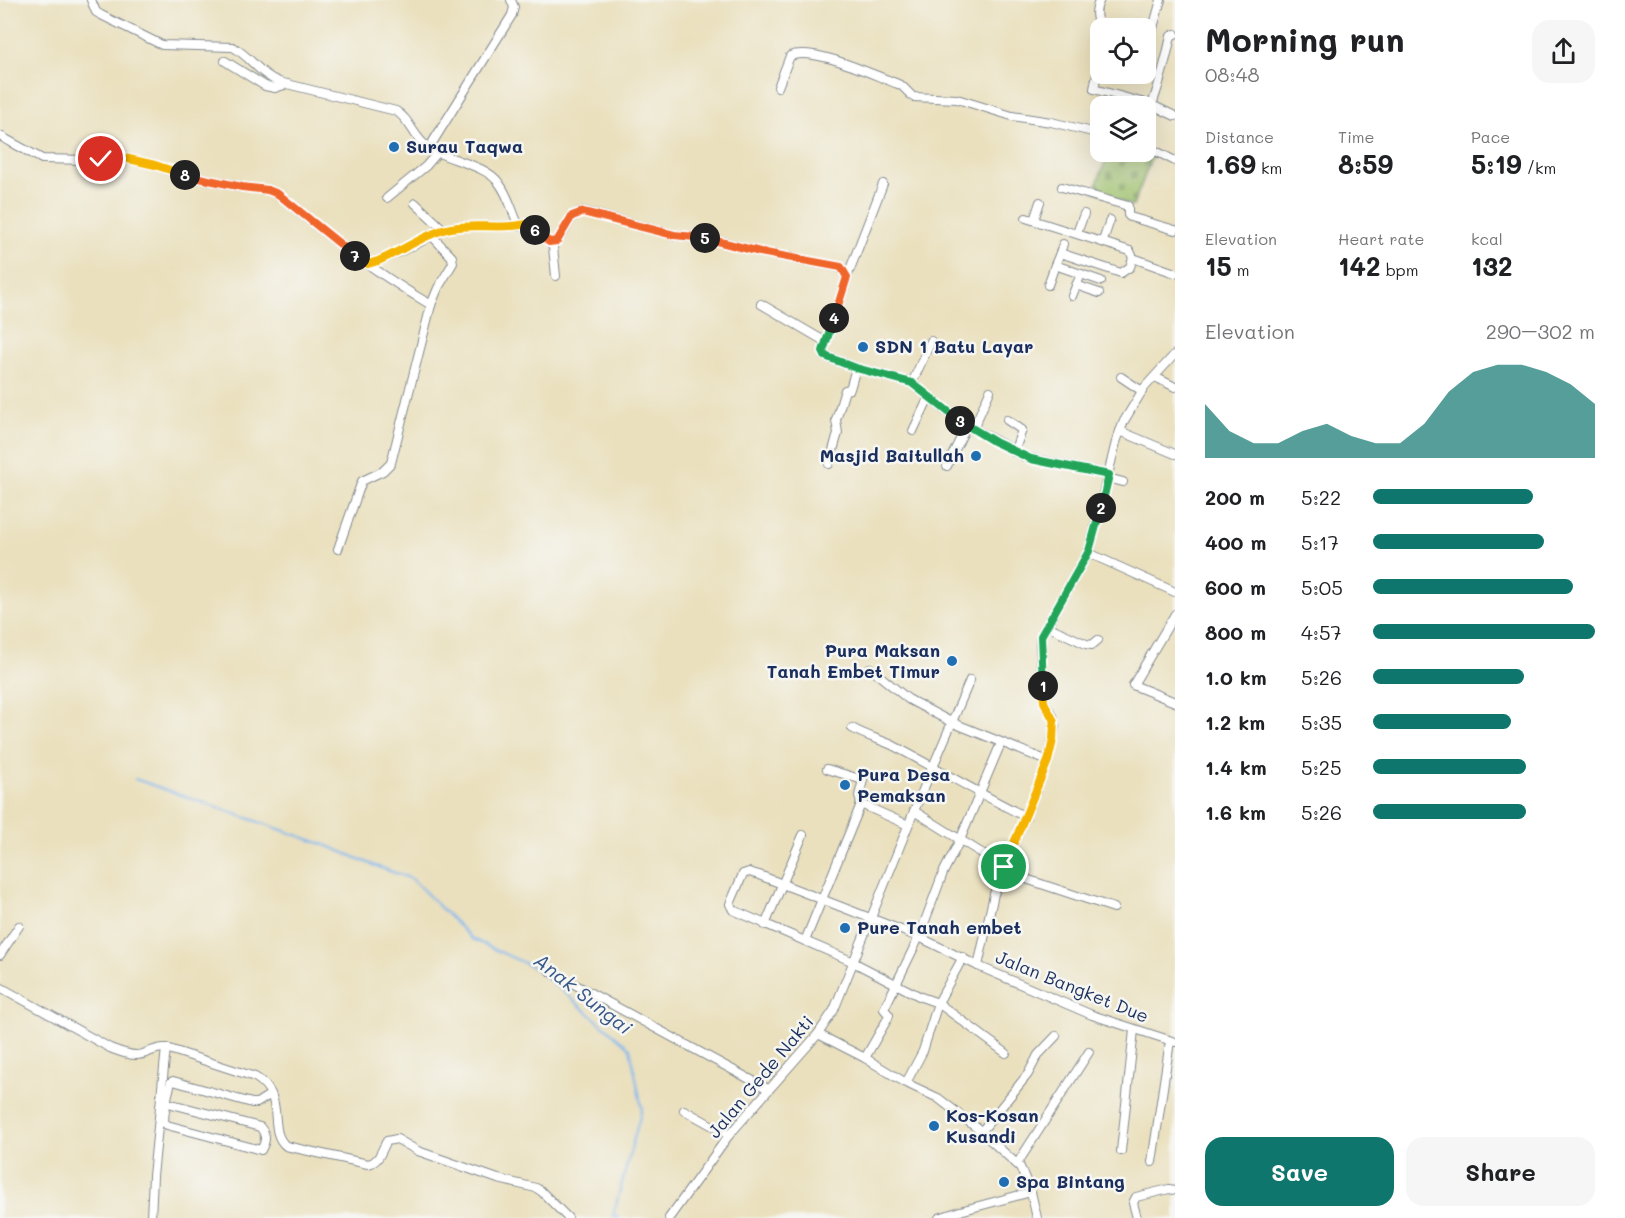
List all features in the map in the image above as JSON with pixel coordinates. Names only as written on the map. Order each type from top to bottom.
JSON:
[{"type":"street","points":[[90,0],[96,12],[162,45],[233,47],[268,78],[391,108],[405,117],[415,136],[429,148],[493,176],[502,187],[522,225],[553,247],[556,276]]},
{"type":"street","points":[[429,148],[512,15],[514,7],[511,0]]},
{"type":"street","points":[[1096,18],[1096,8],[1101,0]]},
{"type":"street","points":[[1156,18],[1161,0]]},
{"type":"street","points":[[1155,96],[1171,36],[1175,34]]},
{"type":"street","points":[[778,87],[790,56],[810,54],[898,84],[913,97],[957,99],[1012,116],[1052,122],[1090,131]]},
{"type":"street","points":[[1166,55],[1175,56]]},
{"type":"street","points":[[225,62],[265,86],[275,88],[288,84]]},
{"type":"street","points":[[1093,84],[1094,89],[1119,96]]},
{"type":"street","points":[[1156,107],[1175,116]]},
{"type":"street","points":[[0,136],[42,159],[88,160],[116,156],[155,165],[178,174],[268,190],[278,194],[388,280],[431,305]]},
{"type":"street","points":[[1156,151],[1175,161]]},
{"type":"street","points":[[387,198],[426,166],[438,152]]},
{"type":"street","points":[[883,184],[847,277],[823,351],[825,356],[856,368],[912,383],[970,427],[1014,452],[1031,459],[1123,482]]},
{"type":"street","points":[[1062,187],[1128,206],[1128,215],[1131,217],[1175,230]]},
{"type":"street","points":[[415,202],[444,230]]},
{"type":"street","points":[[1040,202],[1030,219],[1127,248],[1133,258],[1128,270],[1121,273],[1060,254]]},
{"type":"street","points":[[549,242],[557,241],[572,216],[583,212],[674,235],[712,239],[760,252],[839,267],[844,270],[847,277]]},
{"type":"street","points":[[1077,233],[1084,214]]},
{"type":"street","points":[[1103,241],[1110,220]]},
{"type":"street","points":[[368,264],[396,254],[444,230],[472,226],[490,228],[522,225]]},
{"type":"street","points":[[338,549],[362,481],[386,470],[391,464],[431,305],[454,260],[432,236]]},
{"type":"street","points":[[1048,285],[1063,244]]},
{"type":"street","points":[[1133,258],[1175,273]]},
{"type":"street","points":[[1055,265],[1101,281]]},
{"type":"street","points":[[1072,296],[1081,274]]},
{"type":"street","points":[[1076,285],[1098,293]]},
{"type":"street","points":[[761,304],[826,342]]},
{"type":"street","points":[[912,383],[931,341]]},
{"type":"street","points":[[978,966],[988,915],[1004,867],[1048,761],[1055,726],[1053,716],[1044,702],[1041,636],[1089,551],[1120,431],[1142,391],[1175,354]]},
{"type":"street","points":[[829,464],[838,433],[836,420],[845,390],[850,389],[856,368]]},
{"type":"street","points":[[1121,377],[1142,391]]},
{"type":"street","points":[[1155,377],[1175,387]]},
{"type":"street","points":[[947,466],[990,391]]},
{"type":"street","points":[[913,431],[929,397]]},
{"type":"street","points":[[1007,420],[1022,430],[1014,452]]},
{"type":"street","points":[[1120,431],[1175,454]]},
{"type":"street","points":[[1089,551],[1093,555],[1175,592]]},
{"type":"street","points":[[1175,614],[1133,685],[1175,702]]},
{"type":"street","points":[[1047,626],[1086,644],[1092,645],[1098,640]]},
{"type":"street","points":[[870,668],[908,699],[951,722],[1048,761]]},
{"type":"street","name":"Jalan Gede Nakti","points":[[669,1218],[729,1135],[818,1034],[834,1010],[908,825],[970,680]]},
{"type":"street","points":[[852,728],[864,735],[891,744],[1026,817]]},
{"type":"street","points":[[865,1058],[888,1018],[884,1009],[919,938],[943,873],[960,840],[1001,743]]},
{"type":"street","points":[[805,941],[861,804],[859,796],[862,780],[827,769]]},
{"type":"street","points":[[861,804],[908,825]]},
{"type":"street","points":[[914,811],[1029,880],[1114,908]]},
{"type":"street","points":[[803,835],[765,925],[854,962],[921,997],[938,1003],[1006,1053]]},
{"type":"street","name":"Jalan Bangket Due","points":[[765,925],[733,910],[731,903],[743,874],[749,872],[759,875],[823,899],[919,938],[1092,1015],[1172,1042]]},
{"type":"street","points":[[0,956],[19,926]]},
{"type":"street","points":[[906,1083],[923,1051],[938,1003],[963,957]]},
{"type":"street","points":[[550,971],[768,1089]]},
{"type":"street","points":[[0,987],[118,1051],[136,1055],[156,1048],[166,1048],[255,1077],[271,1094],[279,1137],[286,1146],[368,1164],[379,1158],[387,1141],[397,1139],[418,1151],[498,1179],[536,1188],[568,1218]]},
{"type":"street","points":[[1121,1151],[1134,1030]]},
{"type":"street","points":[[818,1034],[865,1058],[927,1095],[939,1098],[981,1132],[1017,1164],[1031,1192],[1037,1218]]},
{"type":"street","points":[[981,1132],[1028,1074],[1038,1055],[1056,1036]]},
{"type":"street","points":[[1152,1162],[1172,1042]]},
{"type":"street","points":[[151,1218],[166,1048]]},
{"type":"street","points":[[1017,1164],[1089,1052]]},
{"type":"street","points":[[168,1103],[260,1127],[265,1132],[266,1142],[261,1150],[167,1125],[164,1123],[164,1116],[167,1099],[173,1081],[252,1103],[257,1103],[271,1094]]},
{"type":"street","points":[[684,1110],[729,1135]]},
{"type":"street","points":[[1137,1218],[1133,1203],[1136,1197],[1172,1190]]},
{"type":"street","points":[[939,1218],[1031,1192]]},
{"type":"green space","points":[[1105,162],[1150,162],[1133,206],[1094,191]]},
{"type":"waterway","name":"Anak Sungai","points":[[135,779],[328,846],[412,879],[472,939],[535,968],[630,1048],[642,1109],[613,1216],[619,1218]]},
{"type":"place","name":"Surau Taqwa","points":[[394,147]]},
{"type":"place","name":"SDN 1 Batu Layar","points":[[863,347]]},
{"type":"place","name":"Masjid Baitullah","points":[[976,456]]},
{"type":"place","name":"Pura Maksan Tanah Embet Timur","points":[[952,661]]},
{"type":"place","name":"Pura Desa Pemaksan","points":[[845,785]]},
{"type":"place","name":"Pure Tanah embet","points":[[845,928]]},
{"type":"place","name":"Kos-Kosan Kusandi","points":[[934,1126]]},
{"type":"place","name":"Spa Bintang","points":[[1004,1182]]},
{"type":"route","points":[[101,159],[116,156],[155,165],[178,174],[268,190],[278,194],[347,250],[368,264],[396,254],[452,228],[480,225],[490,228],[511,227],[526,224],[549,242],[554,242],[561,237],[572,216],[583,212],[674,235],[712,239],[760,252],[839,267],[844,270],[847,277],[823,351],[825,356],[856,368],[912,383],[967,425],[1025,457],[1109,475],[1089,551],[1041,636],[1044,702],[1053,716],[1055,730],[1048,761],[1004,867]]}]
